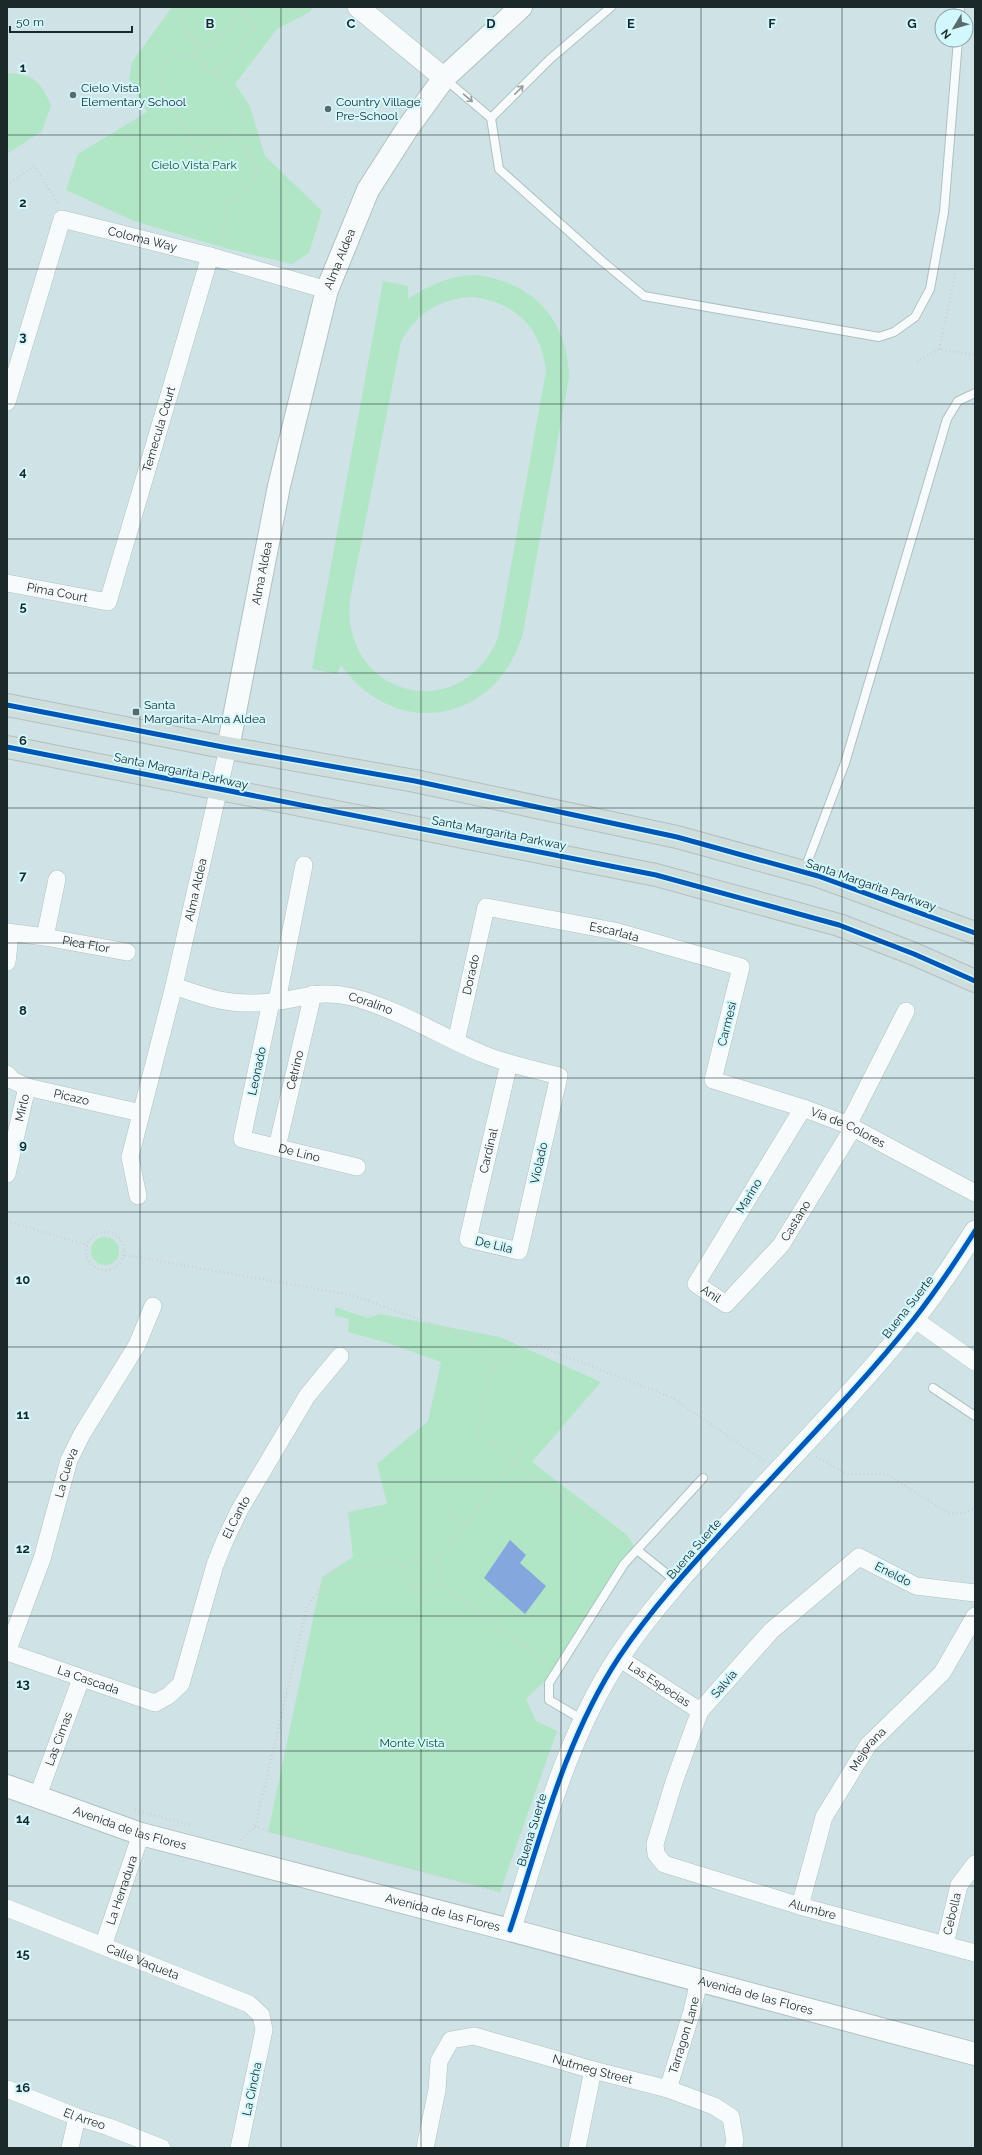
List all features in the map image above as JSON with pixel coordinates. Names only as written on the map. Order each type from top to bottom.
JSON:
[{"type":"main road","name":"Alma Aldea","points":[[228,748],[278,486],[327,290],[368,190],[407,129],[444,78],[521,7]]},
{"type":"main road","name":"Santa Margarita Parkway","points":[[7,705],[228,748],[414,781],[677,837],[803,872],[975,933]]},
{"type":"main road","name":"Santa Margarita Parkway","points":[[7,747],[219,790],[447,832],[656,875],[839,925],[914,954],[975,981]]},
{"type":"main road","name":"Avenida de las Flores","points":[[7,1786],[141,1834],[510,1930],[975,2054]]},
{"type":"street","points":[[358,7],[444,78]]},
{"type":"street","points":[[7,402],[62,219]]},
{"type":"street","name":"Coloma Way","points":[[62,219],[210,256],[327,290]]},
{"type":"street","name":"Temecula Court","points":[[108,602],[210,256]]},
{"type":"street","name":"Pima Court","points":[[7,583],[108,602]]},
{"type":"street","name":"Alma Aldea","points":[[138,1196],[130,1157],[174,986],[228,748]]},
{"type":"street","name":"Leonado","points":[[242,1139],[304,865]]},
{"type":"street","name":"Pica Flor","points":[[45,937],[57,880]]},
{"type":"street","name":"Escarlata","points":[[486,907],[614,931],[741,967]]},
{"type":"street","name":"Dorado","points":[[456,1042],[486,907]]},
{"type":"street","name":"Pica Flor","points":[[7,932],[45,937],[127,952]]},
{"type":"street","points":[[7,935],[9,944],[7,962]]},
{"type":"street","name":"Carmesi","points":[[713,1080],[741,967]]},
{"type":"street","name":"Coralino","points":[[174,986],[226,1003],[274,1002],[313,994],[335,994],[374,1004],[456,1042],[509,1063],[559,1076]]},
{"type":"street","name":"Cetrino","points":[[277,1147],[313,994]]},
{"type":"street","name":"Castano","points":[[726,1304],[781,1245],[851,1127],[906,1011]]},
{"type":"street","name":"Cardinal","points":[[468,1239],[509,1063]]},
{"type":"street","name":"Picazo","points":[[7,1074],[12,1080],[27,1087],[141,1113]]},
{"type":"street","name":"Violado","points":[[519,1251],[559,1076]]},
{"type":"street","name":"Via de Colores","points":[[713,1080],[803,1108],[851,1127],[975,1193]]},
{"type":"street","name":"Mirlo","points":[[7,1174],[27,1087]]},
{"type":"street","name":"Marino","points":[[696,1284],[803,1108]]},
{"type":"street","name":"De Lino","points":[[242,1139],[356,1167]]},
{"type":"street","name":"Buena Suerte","points":[[510,1930],[555,1787],[584,1721],[619,1658],[702,1554],[800,1448],[914,1319],[975,1231]]},
{"type":"street","name":"De Lila","points":[[468,1239],[519,1251]]},
{"type":"street","name":"Anil","points":[[696,1284],[726,1304]]},
{"type":"street","name":"La Cueva","points":[[7,1652],[42,1559],[69,1460],[82,1434],[137,1345],[153,1306]]},
{"type":"street","points":[[914,1319],[975,1362]]},
{"type":"street","name":"El Canto","points":[[168,1696],[180,1684],[215,1565],[240,1509],[307,1396],[340,1356]]},
{"type":"street","name":"Eneldo","points":[[859,1557],[916,1586],[975,1593]]},
{"type":"street","name":"Salvia","points":[[656,1854],[655,1844],[659,1830],[674,1782],[700,1711],[770,1631],[859,1557]]},
{"type":"street","name":"Mejorana","points":[[800,1906],[824,1817],[868,1745],[942,1673],[975,1616]]},
{"type":"street","name":"La Cascada","points":[[7,1652],[81,1679],[155,1703],[168,1696]]},
{"type":"street","name":"Las Especias","points":[[619,1658],[700,1711]]},
{"type":"street","name":"Las Cimas","points":[[37,1798],[81,1679]]},
{"type":"street","name":"La Herradura","points":[[103,1946],[141,1834]]},
{"type":"street","name":"Alumbre","points":[[656,1854],[664,1864],[800,1906],[975,1953]]},
{"type":"street","name":"Cebolla","points":[[945,1944],[959,1885],[975,1864]]},
{"type":"street","name":"Calle Vaqueta","points":[[7,1908],[249,2004],[260,2015],[264,2030]]},
{"type":"street","name":"Tarragon Lane","points":[[668,2089],[692,2011],[699,1981]]},
{"type":"street","name":"La Cincha","points":[[239,2148],[264,2030]]},
{"type":"street","name":"Nutmeg Street","points":[[425,2148],[437,2090],[439,2062],[451,2040],[474,2036],[593,2070],[668,2089],[714,2106],[730,2116],[735,2141],[733,2148]]},
{"type":"street","points":[[577,2148],[593,2070]]},
{"type":"street","name":"El Arreo","points":[[7,2089],[76,2117],[110,2127],[162,2148]]},
{"type":"street","points":[[70,2148],[76,2117]]},
{"type":"lane","points":[[491,118],[550,59],[611,7]]},
{"type":"lane","points":[[444,78],[491,118],[499,169],[602,261],[644,296],[879,337],[894,332],[915,317],[930,289],[944,212],[957,48]]},
{"type":"lane","points":[[803,872],[845,763],[947,419],[958,401],[975,393]]},
{"type":"lane","points":[[933,1388],[975,1416]]},
{"type":"lane","points":[[584,1721],[549,1700],[549,1683],[624,1564],[703,1478]]},
{"type":"lane","points":[[637,1550],[678,1583]]},
{"type":"path","points":[[193,7],[180,21],[199,45],[211,47],[246,7]]},
{"type":"path","points":[[287,7],[293,11],[305,7]]},
{"type":"path","points":[[216,74],[255,27],[241,13]]},
{"type":"path","points":[[195,55],[199,45]]},
{"type":"path","points":[[171,54],[195,55],[216,74],[230,87],[243,111],[234,133],[196,152],[157,77],[171,54]]},
{"type":"path","points":[[210,256],[227,225],[224,204],[250,187],[258,170],[234,133]]},
{"type":"path","points":[[7,185],[34,166],[57,200],[62,219]]},
{"type":"path","points":[[939,349],[956,271]]},
{"type":"path","points":[[917,362],[939,349],[975,355]]},
{"type":"path","points":[[7,1221],[87,1244]]},
{"type":"path","points":[[100,1232],[113,1233],[123,1242],[125,1255],[118,1266],[112,1269],[100,1269],[90,1262],[87,1257],[87,1244],[94,1235],[100,1232]]},
{"type":"path","points":[[125,1255],[352,1295],[468,1337],[492,1368]]},
{"type":"path","points":[[637,1550],[513,1462],[478,1432],[492,1368],[534,1344],[673,1398],[779,1470]]},
{"type":"path","points":[[234,1838],[242,1840],[255,1827],[307,1607],[333,1570],[388,1561],[402,1566],[437,1559],[524,1448]]},
{"type":"path","points":[[800,1448],[847,1474],[886,1474],[949,1513],[959,1514],[975,1509]]},
{"type":"path","points":[[439,1503],[464,1525]]},
{"type":"path","points":[[437,1559],[443,1586]]},
{"type":"path","points":[[402,1566],[414,1586],[443,1586],[557,1670]]},
{"type":"path","points":[[134,1810],[196,1827]]},
{"type":"path","points":[[255,1827],[500,1892]]},
{"type":"green space","name":"Cielo Vista Park","points":[[172,7],[313,7],[310,12],[277,29],[235,84],[250,106],[265,156],[322,211],[309,253],[292,264],[225,248],[134,221],[66,190],[78,154],[147,112],[129,79],[132,62]]},
{"type":"green space","points":[[7,73],[24,75],[35,81],[44,91],[51,106],[42,131],[7,154]]},
{"type":"green space","points":[[475,275],[514,285],[530,295],[543,306],[554,321],[562,337],[567,356],[569,377],[523,633],[510,663],[492,687],[469,703],[443,712],[416,712],[389,705],[364,689],[341,665],[337,674],[312,669],[383,281],[408,286],[408,299],[439,282]],"holes":[[[472,297],[501,304],[523,319],[532,330],[538,342],[543,355],[546,371],[498,638],[480,666],[457,684],[432,691],[406,689],[382,678],[364,659],[352,632],[350,599],[401,342],[414,323],[430,309],[439,304],[460,298]]]},
{"type":"green space","points":[[105,1237],[115,1241],[119,1251],[115,1261],[105,1265],[95,1261],[91,1251],[95,1241]]},
{"type":"green space","name":"Monte Vista","points":[[335,1307],[368,1318],[380,1314],[500,1337],[601,1382],[532,1462],[627,1535],[637,1550],[557,1670],[526,1699],[536,1721],[557,1731],[500,1892],[268,1832],[322,1577],[353,1557],[348,1512],[387,1504],[377,1464],[428,1421],[441,1362],[388,1343],[348,1332],[349,1319],[335,1315]]},
{"type":"water","points":[[510,1540],[526,1555],[520,1563],[546,1586],[525,1614],[484,1578]]},
{"type":"cycle path","points":[[7,705],[228,748],[415,781],[677,837],[818,876],[975,933]]},
{"type":"cycle path","points":[[7,747],[656,875],[839,925],[914,954],[975,981]]},
{"type":"cycle path","points":[[510,1930],[544,1824],[569,1755],[600,1688],[619,1657],[663,1598],[853,1391],[894,1343],[930,1298],[975,1231]]},
{"type":"place","name":"Cielo Vista Elementary School","points":[[73,95]]},
{"type":"place","name":"Country Village Pre-School","points":[[328,109]]},
{"type":"place","name":"Santa Margarita-Alma Aldea","points":[[136,712]]}]
